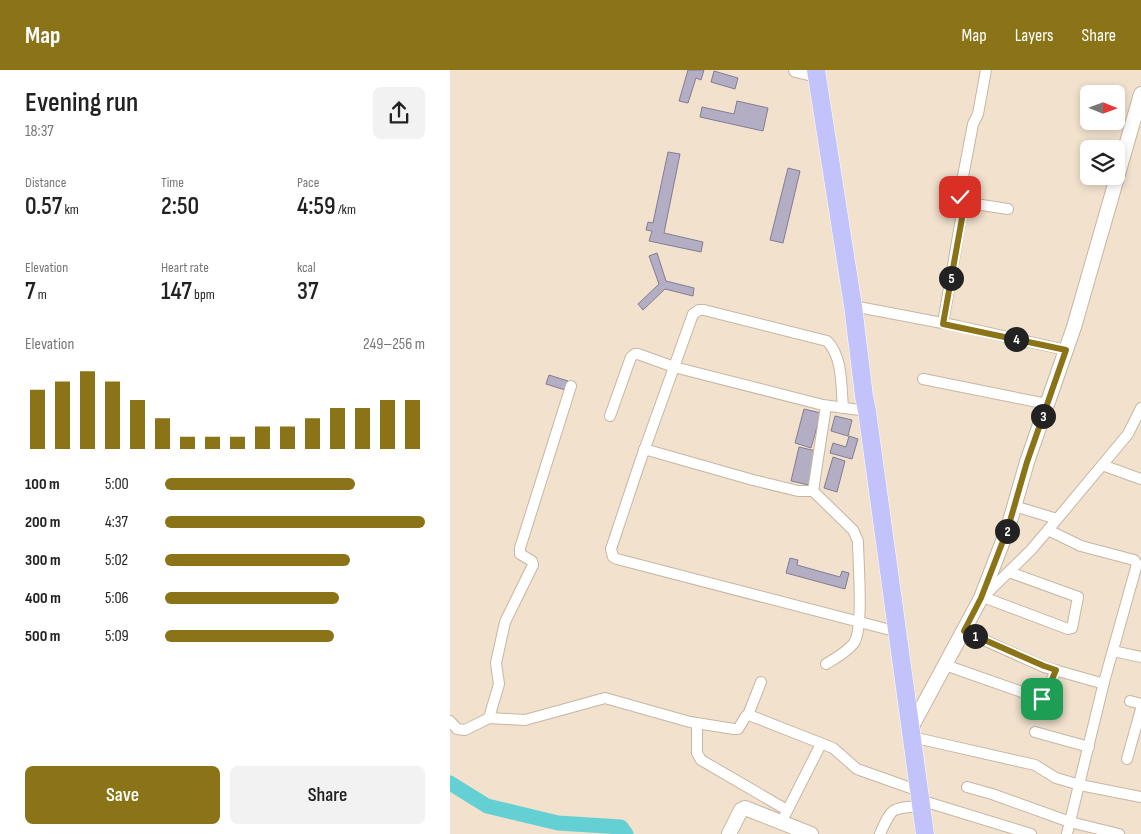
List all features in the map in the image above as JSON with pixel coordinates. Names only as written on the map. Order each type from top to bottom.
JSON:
[{"type":"highway","points":[[816,73],[853,306],[925,834]]},
{"type":"street","points":[[796,70],[816,73]]},
{"type":"street","points":[[943,324],[964,207],[960,194],[962,182],[986,70]]},
{"type":"street","points":[[1141,94],[1076,318],[1027,462],[1008,528],[982,598],[945,665],[912,732],[1035,765],[1056,778],[1080,785],[1141,797]]},
{"type":"street","points":[[962,202],[1008,208]]},
{"type":"street","points":[[853,306],[1066,350]]},
{"type":"street","points":[[843,408],[839,368],[835,351],[827,341],[699,310],[693,314],[644,449],[611,549],[613,557],[898,632]]},
{"type":"street","points":[[610,416],[633,355],[638,354],[674,367],[826,406],[867,411]]},
{"type":"street","points":[[923,379],[1047,404]]},
{"type":"street","points":[[489,718],[499,684],[496,663],[505,622],[533,565],[532,560],[520,554],[520,548],[571,386]]},
{"type":"street","points":[[813,491],[826,406]]},
{"type":"street","points":[[982,598],[1031,550],[1057,520],[1132,429],[1141,408]]},
{"type":"street","points":[[644,449],[753,480],[798,490],[813,491],[849,526],[856,536],[859,621],[857,635],[847,650],[826,664]]},
{"type":"street","points":[[1102,465],[1141,479]]},
{"type":"street","points":[[1014,506],[1057,520]]},
{"type":"street","points":[[1048,530],[1081,546],[1136,562],[1137,566],[1104,682],[1067,834]]},
{"type":"street","points":[[982,598],[1068,629],[1072,628],[1078,598],[1009,572]]},
{"type":"street","points":[[964,631],[1044,666],[1101,684],[1104,682]]},
{"type":"street","points":[[1113,651],[1141,657]]},
{"type":"street","points":[[945,665],[1042,699],[1056,670]]},
{"type":"street","points":[[450,721],[457,729],[465,730],[489,718],[525,720],[605,698],[697,723],[736,729],[748,715],[761,682]]},
{"type":"street","points":[[1130,701],[1141,704]]},
{"type":"street","points":[[1127,759],[1141,709]]},
{"type":"street","points":[[748,715],[837,751],[857,770],[920,799],[1031,834]]},
{"type":"street","points":[[697,723],[697,753],[701,760],[787,810]]},
{"type":"street","points":[[1035,732],[1089,747]]},
{"type":"street","points":[[781,823],[821,744]]},
{"type":"street","points":[[967,788],[992,794],[1070,822],[1118,834]]},
{"type":"street","points":[[880,834],[890,813],[920,799]]},
{"type":"street","points":[[730,834],[743,808],[748,808],[811,834]]},
{"type":"building","points":[[688,70],[704,70],[701,80],[696,78],[688,103],[679,101]]},
{"type":"building","points":[[714,71],[738,78],[735,89],[711,82]]},
{"type":"building","points":[[737,101],[768,108],[763,131],[700,117],[702,107],[734,114]]},
{"type":"building","points":[[668,152],[680,154],[664,233],[703,242],[701,252],[649,241],[652,231],[646,230],[648,222],[653,223]]},
{"type":"building","points":[[788,168],[800,171],[783,243],[770,240]]},
{"type":"building","points":[[657,253],[666,281],[694,288],[693,296],[665,289],[643,310],[638,304],[659,284],[649,256]]},
{"type":"building","points":[[549,375],[568,381],[565,390],[546,384]]},
{"type":"building","points":[[804,409],[821,413],[811,448],[795,443]]},
{"type":"building","points":[[835,416],[852,420],[848,436],[831,431]]},
{"type":"building","points":[[849,436],[858,439],[852,459],[830,453],[833,443],[846,447]]},
{"type":"building","points":[[799,447],[816,451],[809,485],[791,481]]},
{"type":"building","points":[[833,457],[845,461],[837,492],[824,488]]},
{"type":"building","points":[[790,558],[798,560],[797,565],[840,577],[842,571],[849,573],[845,589],[786,573]]},
{"type":"waterway","points":[[450,783],[487,806],[558,823],[621,827],[626,834]]},
{"type":"route","points":[[960,197],[964,207],[943,324],[1066,350],[1027,462],[1008,528],[981,598],[964,631],[1056,670],[1042,699]]}]
